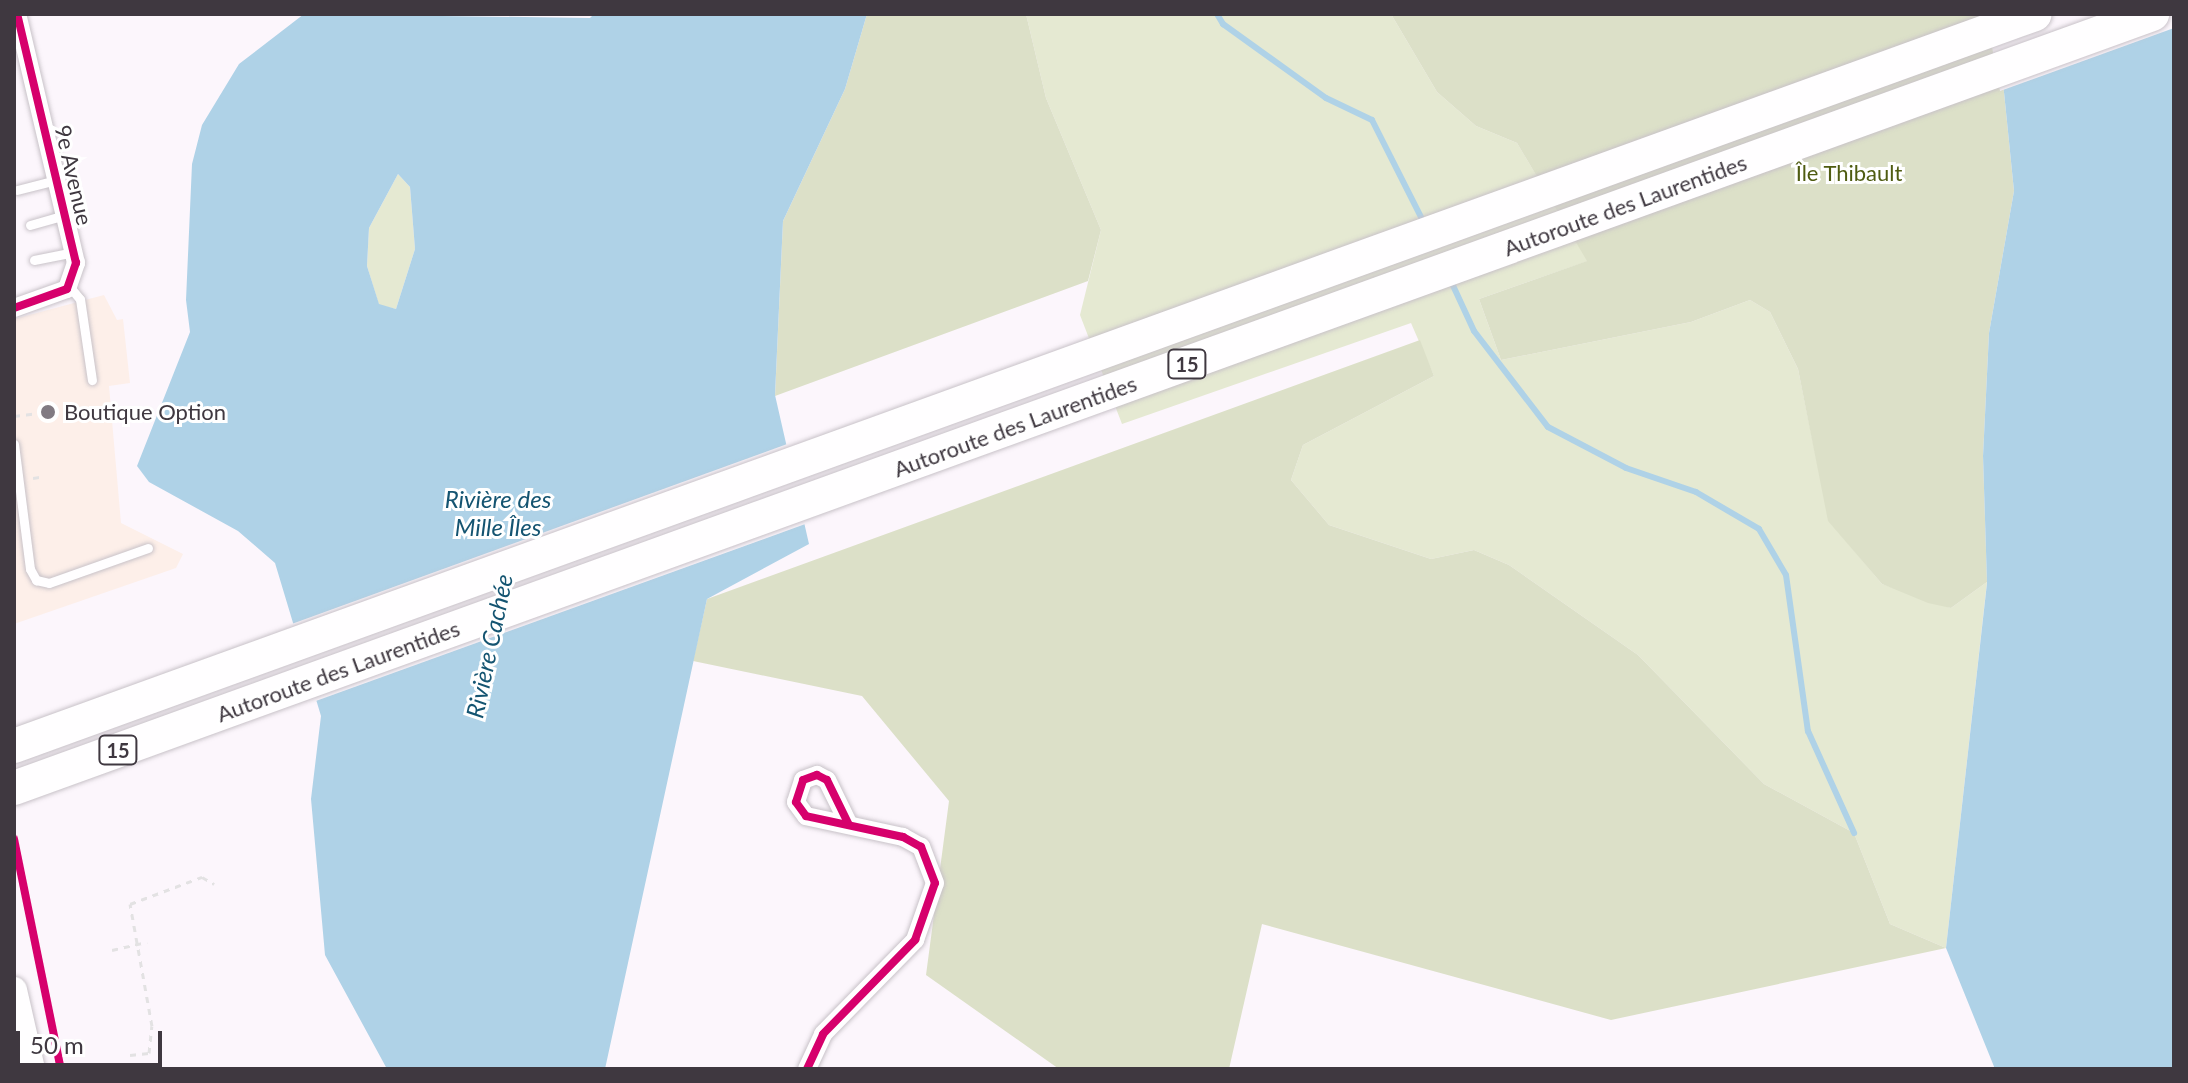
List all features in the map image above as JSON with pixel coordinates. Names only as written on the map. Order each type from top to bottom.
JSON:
[{"type":"highway","name":"Autoroute des Laurentides","points":[[14,746],[2035,14]]},
{"type":"highway","name":"Autoroute des Laurentides","points":[[14,788],[2152,14]]},
{"type":"main road","points":[[14,990],[32,1069]]},
{"type":"street","name":"9e Avenue","points":[[17,14],[74,252],[69,286]]},
{"type":"street","points":[[14,308],[54,297],[69,286]]},
{"type":"street","points":[[807,1069],[823,1034],[915,940],[935,883],[921,847],[903,837],[849,825]]},
{"type":"lane","points":[[17,190],[57,179]]},
{"type":"lane","points":[[30,225],[65,214]]},
{"type":"lane","points":[[34,260],[74,252]]},
{"type":"lane","points":[[69,286],[80,299],[92,380]]},
{"type":"lane","points":[[14,444],[30,569],[36,580],[49,583],[148,548]]},
{"type":"path","points":[[14,416],[37,413]]},
{"type":"path","points":[[130,1055],[149,1053],[151,1031],[130,904],[202,877],[214,884]]},
{"type":"path","points":[[112,950],[147,942]]},
{"type":"path","points":[[151,1031],[158,1031]]},
{"type":"shaded area","points":[[104,295],[117,320],[123,319],[130,383],[109,386],[121,523],[183,554],[176,568],[14,624],[14,319]]},
{"type":"green space","points":[[867,14],[1026,14],[1046,98],[1101,230],[1088,281],[775,396],[783,221],[845,89]]},
{"type":"green space","points":[[1026,14],[1391,14],[1437,92],[1476,126],[1517,143],[1588,261],[1479,299],[1501,360],[1691,322],[1750,300],[1770,312],[1798,369],[1829,521],[1882,584],[1951,608],[1987,582],[1946,948],[1890,924],[1854,833],[1764,784],[1638,655],[1509,565],[1474,550],[1431,559],[1329,525],[1291,480],[1303,445],[1434,376],[1411,323],[1122,424],[1080,315],[1101,230],[1046,98]]},
{"type":"green space","name":"Île Thibault","points":[[1391,14],[1990,14],[1998,33],[2014,191],[1989,333],[1983,456],[1987,582],[1951,608],[1928,603],[1882,584],[1828,521],[1798,369],[1770,312],[1750,300],[1691,322],[1501,360],[1479,299],[1587,261],[1517,143],[1476,126],[1437,92]]},
{"type":"green space","points":[[398,174],[410,187],[415,249],[396,309],[379,305],[367,266],[369,228]]},
{"type":"green space","points":[[1420,340],[1434,376],[1303,445],[1291,480],[1329,525],[1431,559],[1474,550],[1509,565],[1638,655],[1764,784],[1854,833],[1890,924],[1946,948],[1611,1020],[1262,924],[1229,1069],[1059,1069],[926,975],[949,801],[862,696],[693,661],[707,599]]},
{"type":"water","name":"Rivière des Mille Îles","points":[[304,14],[590,18],[594,14],[867,14],[845,89],[783,221],[775,395],[809,544],[707,599],[605,1069],[387,1069],[325,955],[311,799],[321,716],[275,563],[238,531],[149,482],[137,466],[190,332],[186,300],[192,164],[202,125],[239,64]],"holes":[[[398,174],[410,187],[415,249],[396,309],[379,304],[367,266],[369,228]]]},
{"type":"water","points":[[2174,14],[2174,1069],[1995,1069],[1946,948],[1987,583],[1983,456],[1989,333],[2014,191],[1998,33]]},
{"type":"pier","points":[[1986,14],[2174,14],[2174,28],[2000,91]]},
{"type":"pier","points":[[790,443],[808,523],[313,702],[289,625]]},
{"type":"waterway","points":[[1217,14],[1223,24],[1326,98],[1372,120],[1425,225]]},
{"type":"waterway","points":[[1450,279],[1474,331],[1548,427],[1626,468],[1696,492],[1759,529],[1786,575],[1808,731],[1854,833]]},
{"type":"cycle path","points":[[14,308],[67,289],[76,263],[17,14]]},
{"type":"cycle path","points":[[807,1069],[823,1034],[915,940],[935,883],[921,847],[903,837],[806,816],[796,802],[803,780],[817,775],[827,780],[849,825]]},
{"type":"cycle path","points":[[14,839],[61,1069]]},
{"type":"place","name":"Boutique Option","points":[[48,412]]},
{"type":"water label","name":"Rivière Cachée","points":[[489,646]]}]
